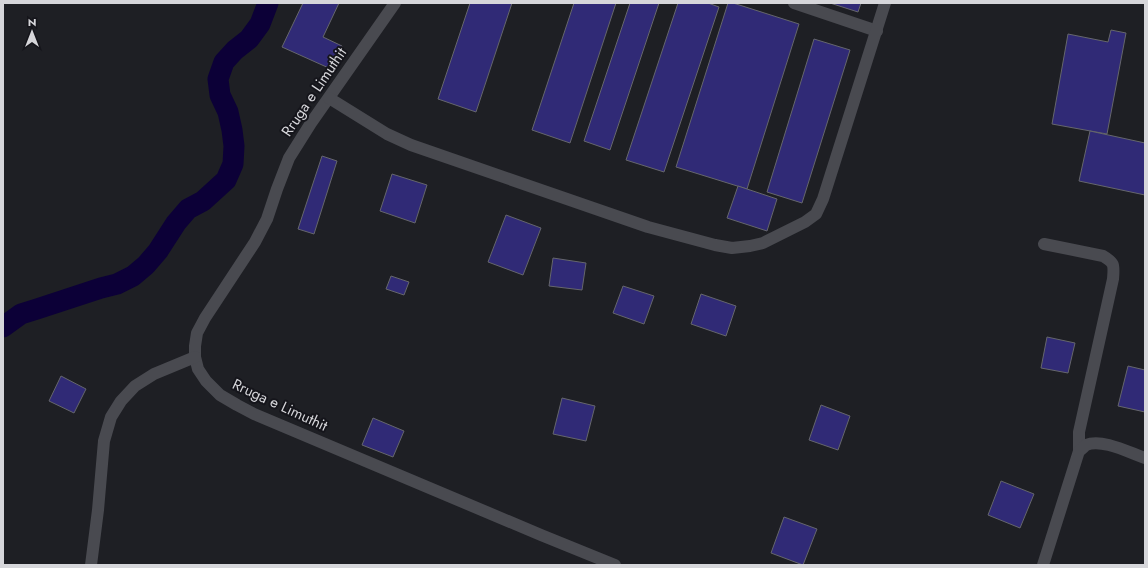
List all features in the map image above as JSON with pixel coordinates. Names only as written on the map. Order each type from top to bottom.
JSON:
[{"type":"street","name":"Rruga e Limuthit","points":[[395,3],[311,123],[289,158],[267,219],[255,242],[205,318],[197,334],[195,357],[198,369],[206,381],[220,394],[254,414],[615,565]]},
{"type":"street","points":[[794,3],[877,30]]},
{"type":"street","points":[[329,98],[387,134],[411,145],[648,228],[715,245],[732,248],[750,246],[763,243],[805,222],[816,214],[823,199],[885,3]]},
{"type":"street","points":[[1043,565],[1079,451],[1079,432],[1113,279],[1114,266],[1110,260],[1103,256],[1044,244]]},
{"type":"street","points":[[91,565],[98,510],[104,441],[111,417],[121,401],[135,386],[154,374],[195,357]]},
{"type":"street","points":[[1079,451],[1086,445],[1096,443],[1107,444],[1145,458]]},
{"type":"building","points":[[303,3],[339,3],[323,37],[342,46],[331,69],[282,47]]},
{"type":"building","points":[[470,3],[512,3],[476,112],[438,99]]},
{"type":"building","points":[[574,3],[616,3],[570,143],[532,130]]},
{"type":"building","points":[[630,3],[659,3],[610,150],[584,141]]},
{"type":"building","points":[[678,3],[708,3],[719,7],[664,172],[626,160]]},
{"type":"building","points":[[728,3],[733,3],[799,24],[747,189],[676,167]]},
{"type":"building","points":[[830,3],[861,3],[858,12]]},
{"type":"building","points":[[1111,30],[1126,33],[1107,134],[1052,124],[1068,34],[1108,42]]},
{"type":"building","points":[[814,39],[850,50],[802,203],[767,192]]},
{"type":"building","points":[[1090,131],[1145,143],[1145,195],[1079,181]]},
{"type":"building","points":[[322,156],[337,161],[314,234],[298,229]]},
{"type":"building","points":[[392,174],[427,185],[415,223],[380,211]]},
{"type":"building","points":[[738,186],[777,199],[767,231],[727,218]]},
{"type":"building","points":[[506,215],[541,228],[523,275],[488,262]]},
{"type":"building","points":[[553,258],[586,263],[582,290],[549,286]]},
{"type":"building","points":[[391,276],[409,282],[404,295],[386,289]]},
{"type":"building","points":[[623,286],[654,296],[644,324],[613,313]]},
{"type":"building","points":[[701,294],[736,306],[726,336],[691,324]]},
{"type":"building","points":[[1047,337],[1075,343],[1068,373],[1041,368]]},
{"type":"building","points":[[1128,366],[1145,370],[1145,412],[1118,406]]},
{"type":"building","points":[[61,376],[86,389],[74,413],[49,401]]},
{"type":"building","points":[[562,398],[595,406],[586,441],[553,434]]},
{"type":"building","points":[[821,405],[850,416],[838,450],[809,440]]},
{"type":"building","points":[[373,418],[404,431],[393,457],[362,445]]},
{"type":"building","points":[[1001,481],[1034,494],[1020,528],[988,515]]},
{"type":"building","points":[[784,517],[817,529],[803,565],[771,553]]},
{"type":"waterway","points":[[3,327],[21,314],[117,284],[133,276],[146,265],[158,251],[176,223],[188,209],[203,201],[226,180],[233,164],[234,146],[228,112],[220,95],[218,79],[224,62],[235,50],[249,39],[260,24],[268,3]]}]
